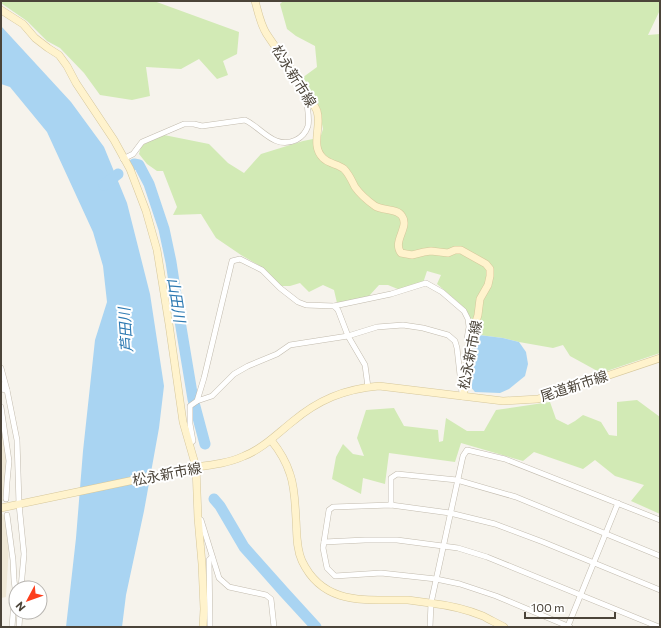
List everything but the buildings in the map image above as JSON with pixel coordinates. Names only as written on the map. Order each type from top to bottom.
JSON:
[{"type":"main road","name":"松永新市線","points":[[1,508],[216,464],[245,456],[271,440],[294,420],[318,403],[347,391],[378,386],[463,396],[466,382],[469,344],[478,315],[480,299],[488,285],[490,269],[486,264],[461,250],[455,250],[448,253],[431,251],[412,255],[401,253],[398,250],[398,244],[404,228],[404,220],[401,214],[376,206],[364,197],[356,188],[344,169],[322,158],[316,143],[318,121],[317,112],[297,77],[265,32],[255,1]]},
{"type":"main road","points":[[1,10],[23,24],[35,38],[59,55],[67,66],[76,83],[114,140],[130,169],[146,211],[157,250],[183,422],[196,467],[204,609],[203,627]]},
{"type":"main road","name":"尾道新市線","points":[[463,396],[503,401],[538,399],[660,358]]},
{"type":"main road","points":[[271,440],[280,451],[290,473],[294,498],[298,549],[309,572],[325,589],[345,597],[364,600],[410,600],[457,608],[481,616],[504,627]]},
{"type":"street","points":[[123,158],[133,154],[142,142],[184,124],[202,126],[245,120],[271,140],[288,143],[298,139],[306,132],[308,119],[307,95]]},
{"type":"street","points":[[197,401],[204,378],[232,261],[240,258],[262,270],[280,288],[298,302],[306,305],[334,306],[391,294],[426,283],[442,292],[464,311],[468,319],[469,327],[467,339],[469,344]]},
{"type":"street","points":[[334,306],[338,310],[348,336],[365,365],[368,387]]},
{"type":"street","points":[[189,444],[193,441],[190,424],[190,406],[197,401],[212,396],[234,374],[248,366],[277,354],[290,345],[348,336],[378,327],[403,325],[423,328],[448,335],[455,341],[457,348],[463,396]]},
{"type":"street","points":[[1,368],[8,390],[17,440],[24,554],[22,580]]},
{"type":"street","points":[[1,384],[4,390],[8,390]]},
{"type":"street","points":[[1,407],[9,461],[6,499]]},
{"type":"street","points":[[430,627],[431,603],[436,579],[457,480],[463,456],[467,450],[506,459],[660,520]]},
{"type":"street","points":[[391,505],[391,478],[397,474],[457,480],[516,497],[660,556]]},
{"type":"street","points":[[618,503],[606,534],[594,563],[581,595],[569,627],[496,596],[460,584],[436,579],[381,573],[335,576],[327,568],[323,548],[330,510],[333,507],[391,505],[450,513],[495,524],[543,542],[594,563],[660,590]]},
{"type":"street","points":[[7,515],[15,588],[12,627]]},
{"type":"street","points":[[198,518],[201,520],[219,578],[229,586],[266,595],[270,599],[274,627]]},
{"type":"street","points":[[324,542],[397,540],[458,548],[487,557],[659,627]]},
{"type":"street","points":[[210,627],[209,560],[212,557]]},
{"type":"shaded area","points":[[1,423],[7,454],[3,501],[1,502]]},
{"type":"shaded area","points":[[1,513],[4,515],[9,545],[6,597],[1,598]]},
{"type":"green space","points":[[1,1],[154,1],[239,32],[237,54],[223,61],[228,75],[217,79],[199,59],[181,69],[146,67],[150,96],[132,100],[100,95],[84,73],[60,48],[47,41],[27,21],[1,3]]},
{"type":"green space","points":[[283,1],[660,1],[660,10],[648,35],[660,34],[660,353],[601,373],[570,356],[563,345],[553,348],[479,335],[459,303],[437,284],[441,275],[427,271],[423,283],[400,290],[388,285],[379,285],[369,296],[337,303],[334,290],[323,285],[309,292],[300,283],[290,286],[280,286],[260,266],[216,238],[201,214],[173,215],[177,207],[163,171],[157,171],[147,164],[139,154],[141,146],[150,141],[164,135],[209,144],[228,163],[244,173],[261,154],[313,139],[317,148],[323,129],[318,104],[302,78],[317,67],[315,46],[296,36],[287,29],[280,4]]},
{"type":"green space","points":[[637,400],[660,417],[660,514],[631,501],[644,485],[615,476],[595,460],[583,469],[534,452],[523,461],[461,443],[455,462],[389,453],[385,484],[363,478],[361,494],[332,479],[336,457],[343,444],[353,454],[364,456],[357,438],[366,410],[394,408],[404,426],[438,430],[439,442],[443,441],[446,418],[467,431],[484,431],[496,410],[550,402],[556,419],[568,425],[583,415],[601,422],[609,435],[617,436],[617,402]]},
{"type":"water","name":"芦田川","points":[[1,26],[71,102],[104,147],[127,203],[150,294],[164,386],[159,428],[144,511],[126,595],[122,627],[66,627],[95,340],[107,302],[103,266],[93,232],[47,132],[10,87],[1,84]]},
{"type":"water","points":[[479,335],[519,342],[526,352],[528,364],[525,376],[509,389],[500,393],[475,392],[469,385],[474,343]]},
{"type":"waterway","name":"山田川","points":[[134,164],[139,165],[149,184],[164,229],[171,262],[193,399],[205,444]]},
{"type":"waterway","name":"山田川","points":[[104,185],[118,174]]},
{"type":"waterway","name":"山田川","points":[[214,499],[220,506],[244,547],[316,627]]}]
